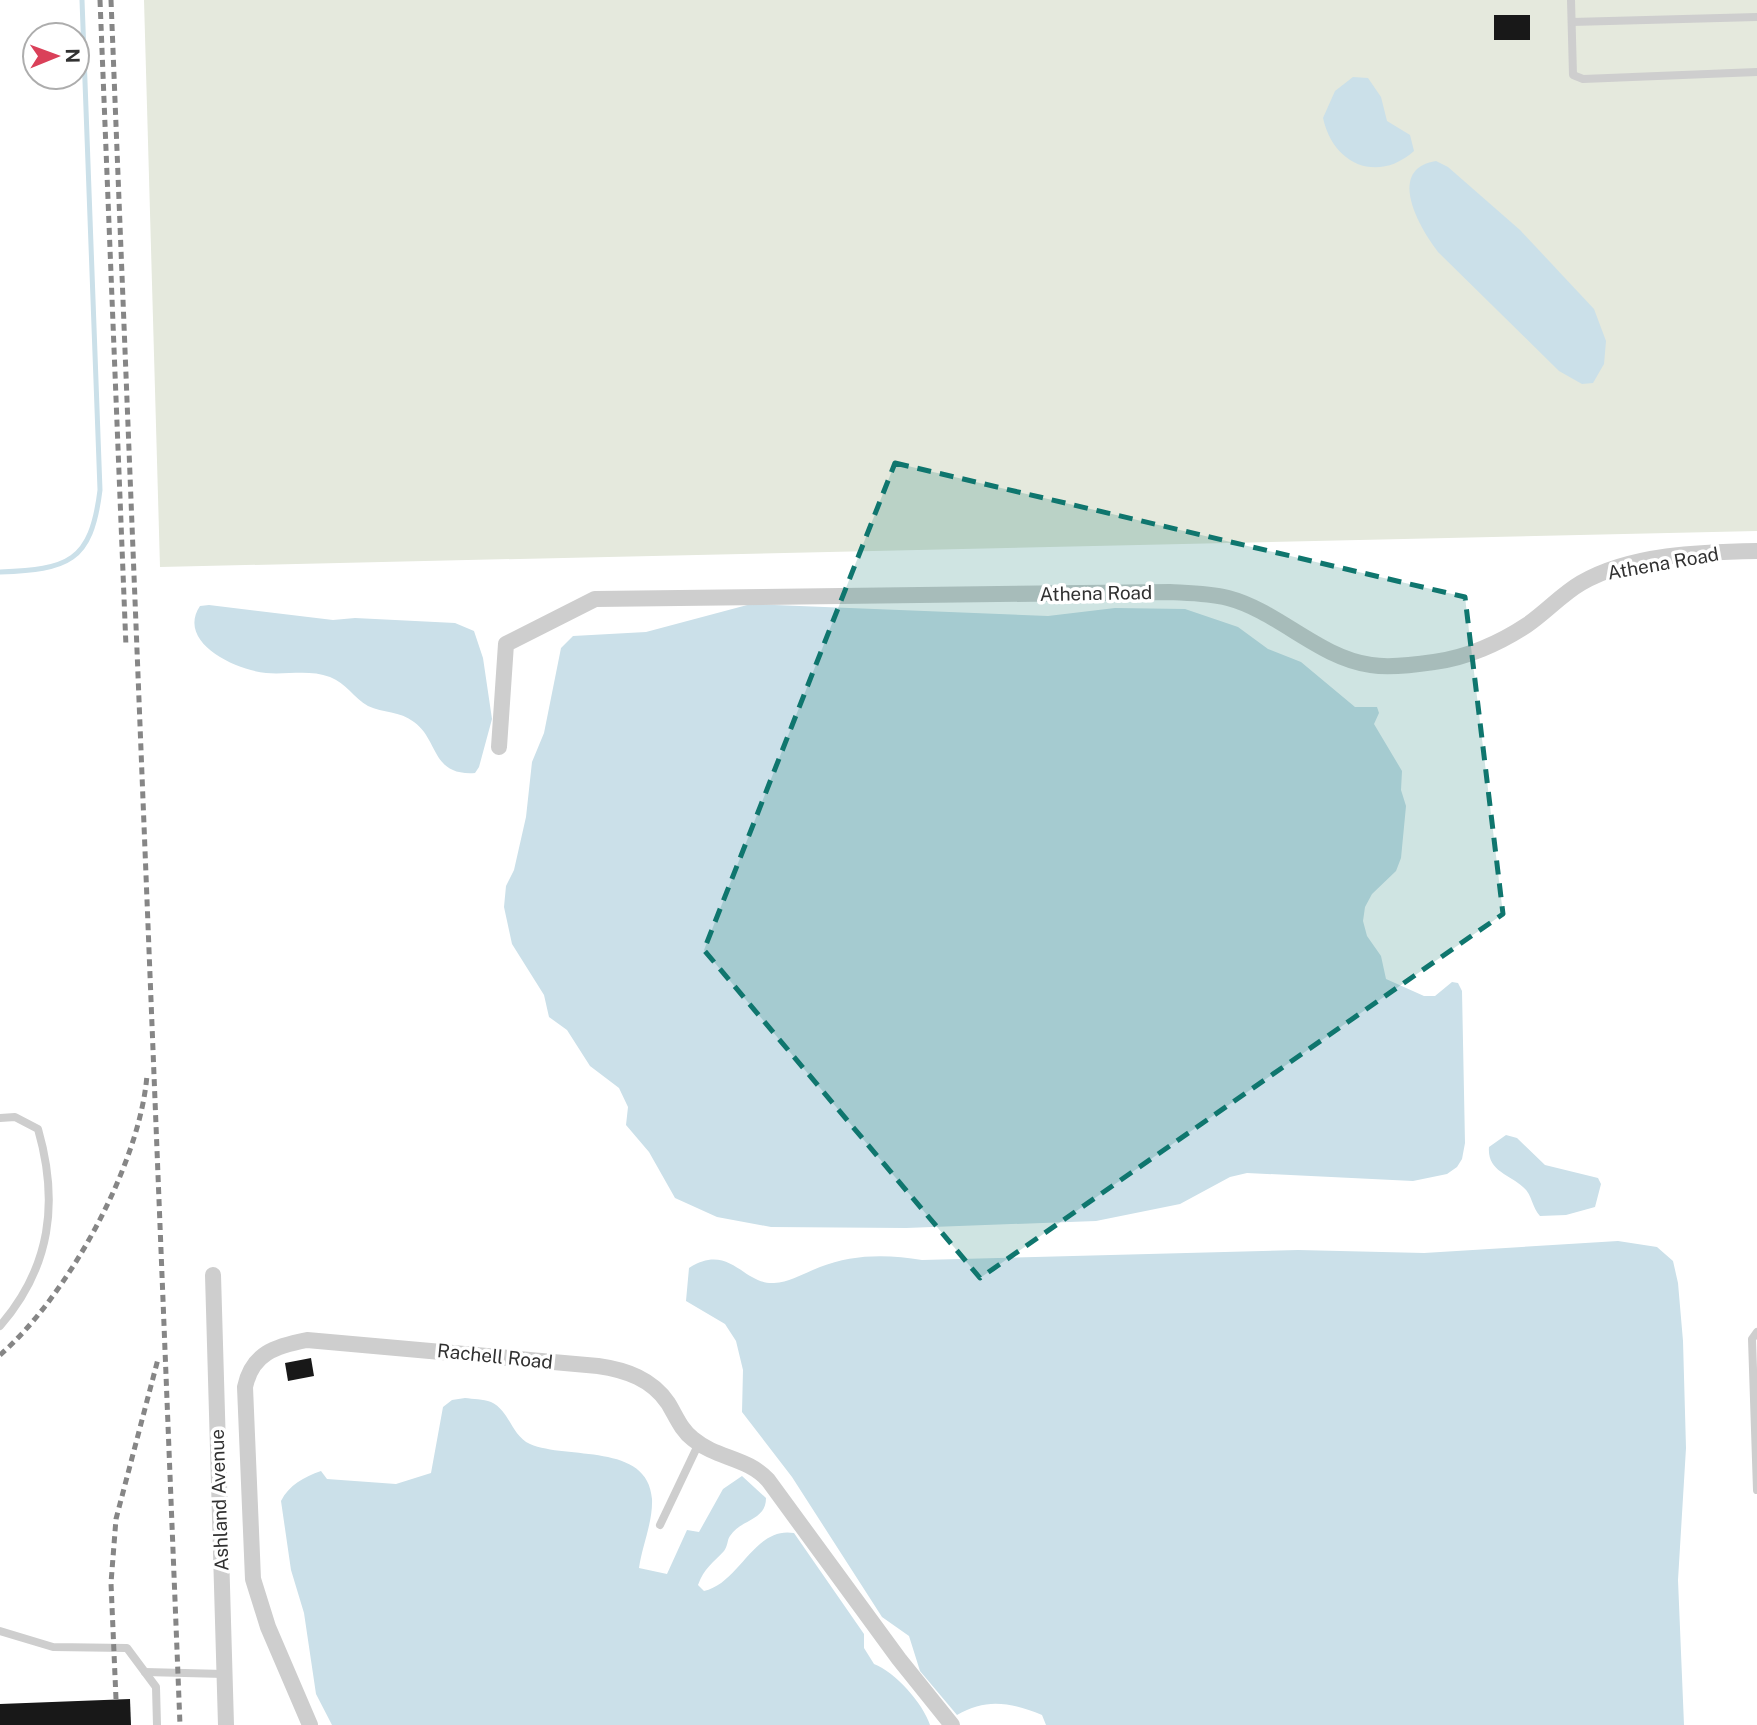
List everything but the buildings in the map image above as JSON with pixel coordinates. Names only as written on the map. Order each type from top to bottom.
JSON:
[{"type":"street","name":"Athena Road","points":[[499,747],[506,644],[595,599],[1170,592],[1208,594],[1229,598],[1253,608],[1349,660],[1371,665],[1399,665],[1437,662],[1486,646],[1528,625],[1580,584],[1599,574],[1688,555],[1757,551]]},
{"type":"street","name":"Ashland Avenue","points":[[213,1275],[226,1725]]},
{"type":"street","name":"Rachell Road","points":[[310,1725],[268,1627],[253,1579],[245,1387],[247,1376],[261,1355],[285,1344],[333,1340],[625,1370],[658,1391],[680,1424],[699,1443],[717,1454],[755,1466],[768,1480],[899,1659],[952,1725]]},
{"type":"lane","points":[[1572,0],[1573,75],[1583,79],[1757,72]]},
{"type":"lane","points":[[1572,22],[1757,17]]},
{"type":"lane","points":[[0,1118],[15,1117],[38,1129],[48,1166],[48,1221],[40,1264],[0,1326]]},
{"type":"lane","points":[[1757,1332],[1752,1339],[1757,1490]]},
{"type":"lane","points":[[660,1525],[699,1443]]},
{"type":"lane","points":[[0,1631],[53,1647],[127,1648],[156,1687],[157,1725]]},
{"type":"lane","points":[[145,1672],[224,1674]]},
{"type":"highlighted area","points":[[895,463],[1465,597],[1503,914],[980,1278],[704,950]]},
{"type":"shaded area","points":[[144,0],[1757,0],[1757,531],[160,567]]},
{"type":"water","points":[[1353,77],[1368,78],[1381,97],[1387,121],[1410,135],[1414,151],[1400,161],[1372,167],[1358,164],[1336,147],[1328,134],[1323,118],[1335,91]]},
{"type":"water","points":[[1436,161],[1448,167],[1520,230],[1594,309],[1606,341],[1604,364],[1593,383],[1582,384],[1559,371],[1438,252],[1416,215],[1409,187],[1412,175],[1421,166]]},
{"type":"water","points":[[751,604],[1048,616],[1115,608],[1185,609],[1238,627],[1268,649],[1301,662],[1355,707],[1377,707],[1379,713],[1374,724],[1402,771],[1401,790],[1406,806],[1401,858],[1396,871],[1372,894],[1365,907],[1363,921],[1367,936],[1381,956],[1386,979],[1424,996],[1435,996],[1452,982],[1458,983],[1462,991],[1465,1143],[1462,1159],[1457,1167],[1447,1174],[1413,1181],[1247,1173],[1230,1177],[1180,1204],[1096,1221],[906,1228],[771,1227],[717,1217],[675,1198],[649,1152],[626,1125],[628,1107],[619,1088],[590,1066],[567,1030],[549,1017],[544,995],[512,944],[504,907],[506,886],[514,870],[526,817],[532,762],[544,733],[561,648],[573,636],[646,632]]},
{"type":"water","points":[[200,606],[333,620],[355,618],[455,623],[474,631],[483,658],[492,719],[479,767],[475,773],[450,769],[414,722],[368,706],[330,677],[306,673],[253,671],[225,660],[202,642],[196,631],[195,619]]},
{"type":"water","points":[[1506,1135],[1517,1138],[1545,1165],[1598,1178],[1601,1184],[1595,1207],[1566,1215],[1540,1216],[1526,1190],[1495,1167],[1489,1155],[1489,1147]]},
{"type":"water","points":[[1618,1241],[1657,1247],[1673,1261],[1678,1283],[1683,1341],[1686,1448],[1678,1580],[1684,1725],[1046,1725],[1042,1715],[1020,1707],[1000,1704],[979,1706],[957,1715],[920,1671],[909,1636],[882,1617],[792,1477],[742,1412],[743,1370],[736,1341],[725,1324],[686,1301],[689,1268],[703,1261],[715,1260],[735,1266],[763,1282],[774,1283],[832,1263],[870,1256],[922,1260],[1298,1250],[1424,1253]]},
{"type":"water","points":[[465,1398],[488,1401],[497,1406],[519,1435],[530,1444],[546,1449],[603,1456],[636,1469],[647,1481],[652,1499],[651,1516],[639,1568],[667,1574],[687,1530],[699,1532],[723,1489],[742,1476],[766,1498],[765,1506],[758,1516],[735,1530],[725,1549],[706,1570],[698,1585],[704,1591],[717,1586],[768,1538],[780,1533],[794,1533],[864,1634],[864,1648],[874,1664],[891,1674],[907,1689],[921,1707],[930,1725],[332,1725],[316,1694],[304,1613],[291,1570],[281,1501],[288,1490],[298,1482],[321,1471],[327,1479],[396,1484],[431,1473],[443,1407],[452,1400]]},
{"type":"waterway","points":[[0,572],[43,568],[72,557],[90,533],[100,490],[82,0]]},
{"type":"railway","points":[[100,0],[126,647]]},
{"type":"railway","points":[[111,0],[180,1725]]},
{"type":"railway","points":[[0,1355],[50,1299],[96,1227],[130,1149],[147,1075]]},
{"type":"railway","points":[[116,1699],[111,1583],[116,1519],[158,1359]]}]
